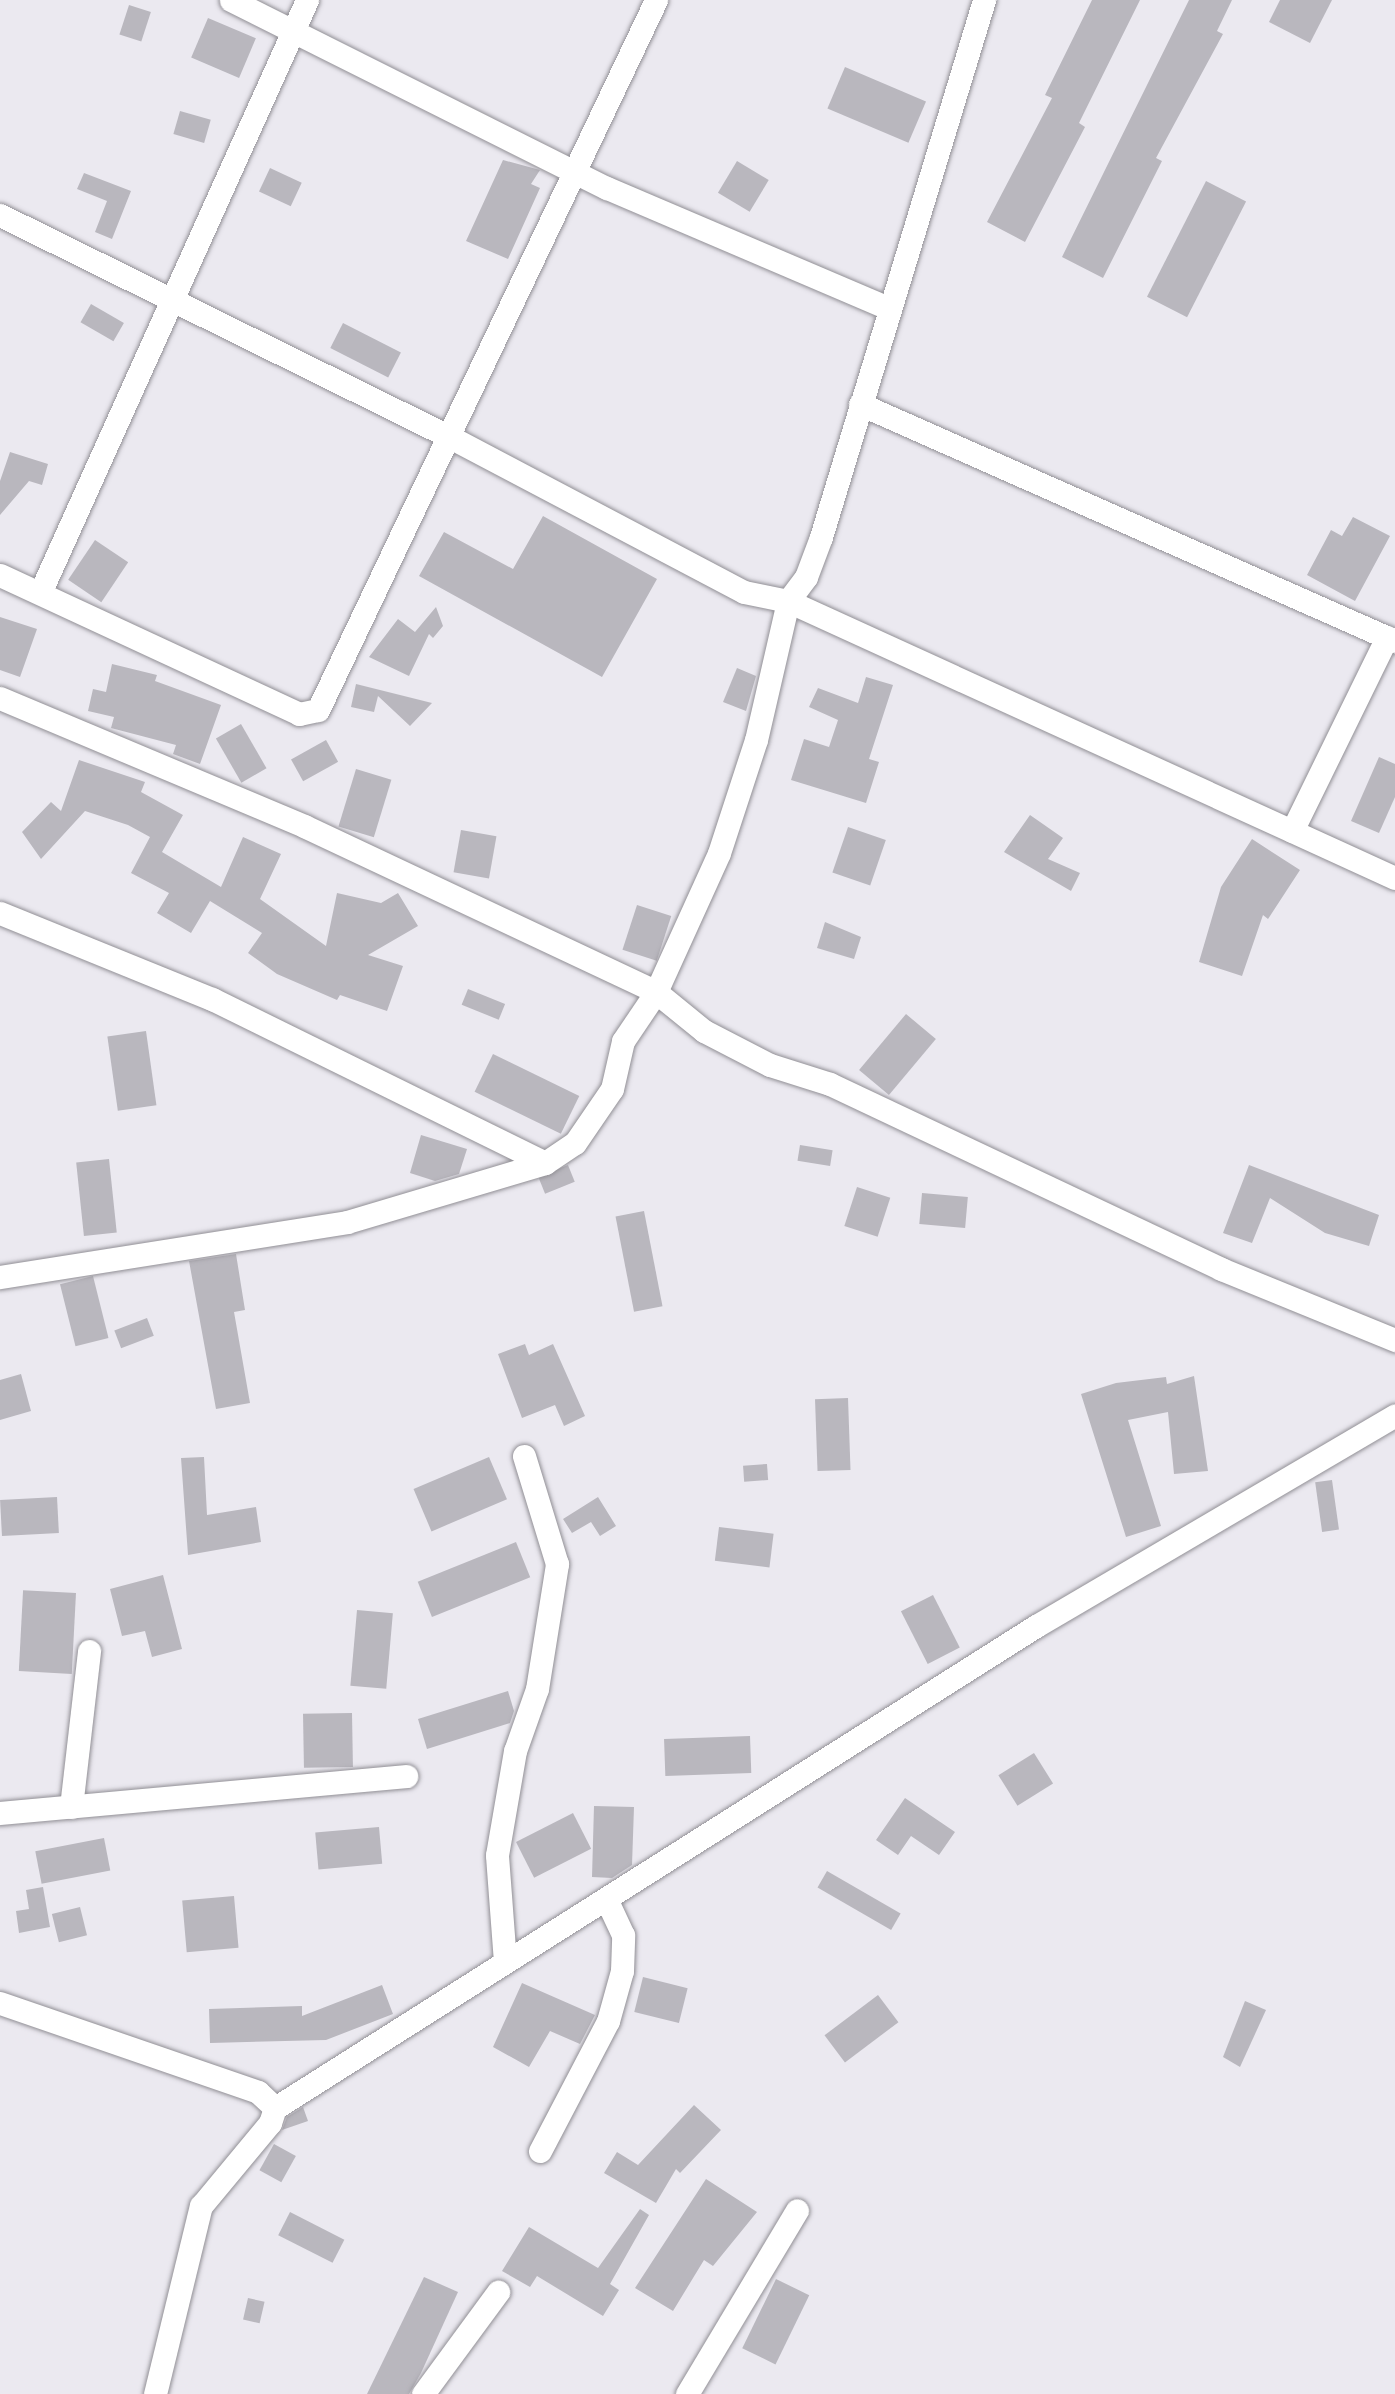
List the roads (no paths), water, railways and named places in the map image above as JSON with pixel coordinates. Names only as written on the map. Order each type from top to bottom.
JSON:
[{"type":"street","points":[[231,0],[576,169],[607,188],[889,308]]},
{"type":"street","points":[[40,593],[307,0]]},
{"type":"street","points":[[0,575],[299,714],[318,710],[656,0]]},
{"type":"street","points":[[0,1277],[347,1222],[545,1163],[575,1143],[612,1089],[624,1041],[656,992],[719,853],[756,740],[788,601],[806,577],[984,0]]},
{"type":"street","points":[[0,215],[450,437],[744,592],[788,601],[1395,878]]},
{"type":"street","points":[[860,404],[1391,639],[1292,831]]},
{"type":"street","points":[[0,698],[304,827],[656,992],[704,1031],[770,1065],[830,1084],[1221,1269],[1395,1340]]},
{"type":"street","points":[[0,913],[212,999],[545,1163]]},
{"type":"street","points":[[155,2394],[201,2206],[270,2123],[275,2108],[1036,1626],[1395,1416]]},
{"type":"street","points":[[505,1962],[499,1841],[515,1751],[537,1689],[557,1564],[524,1456]]},
{"type":"street","points":[[71,1807],[89,1651]]},
{"type":"street","points":[[0,1813],[406,1776]]},
{"type":"street","points":[[540,2151],[608,2021],[622,1971],[623,1935],[607,1900]]},
{"type":"street","points":[[0,2003],[258,2092],[275,2108]]},
{"type":"street","points":[[687,2394],[797,2210]]},
{"type":"street","points":[[423,2394],[498,2292]]}]
